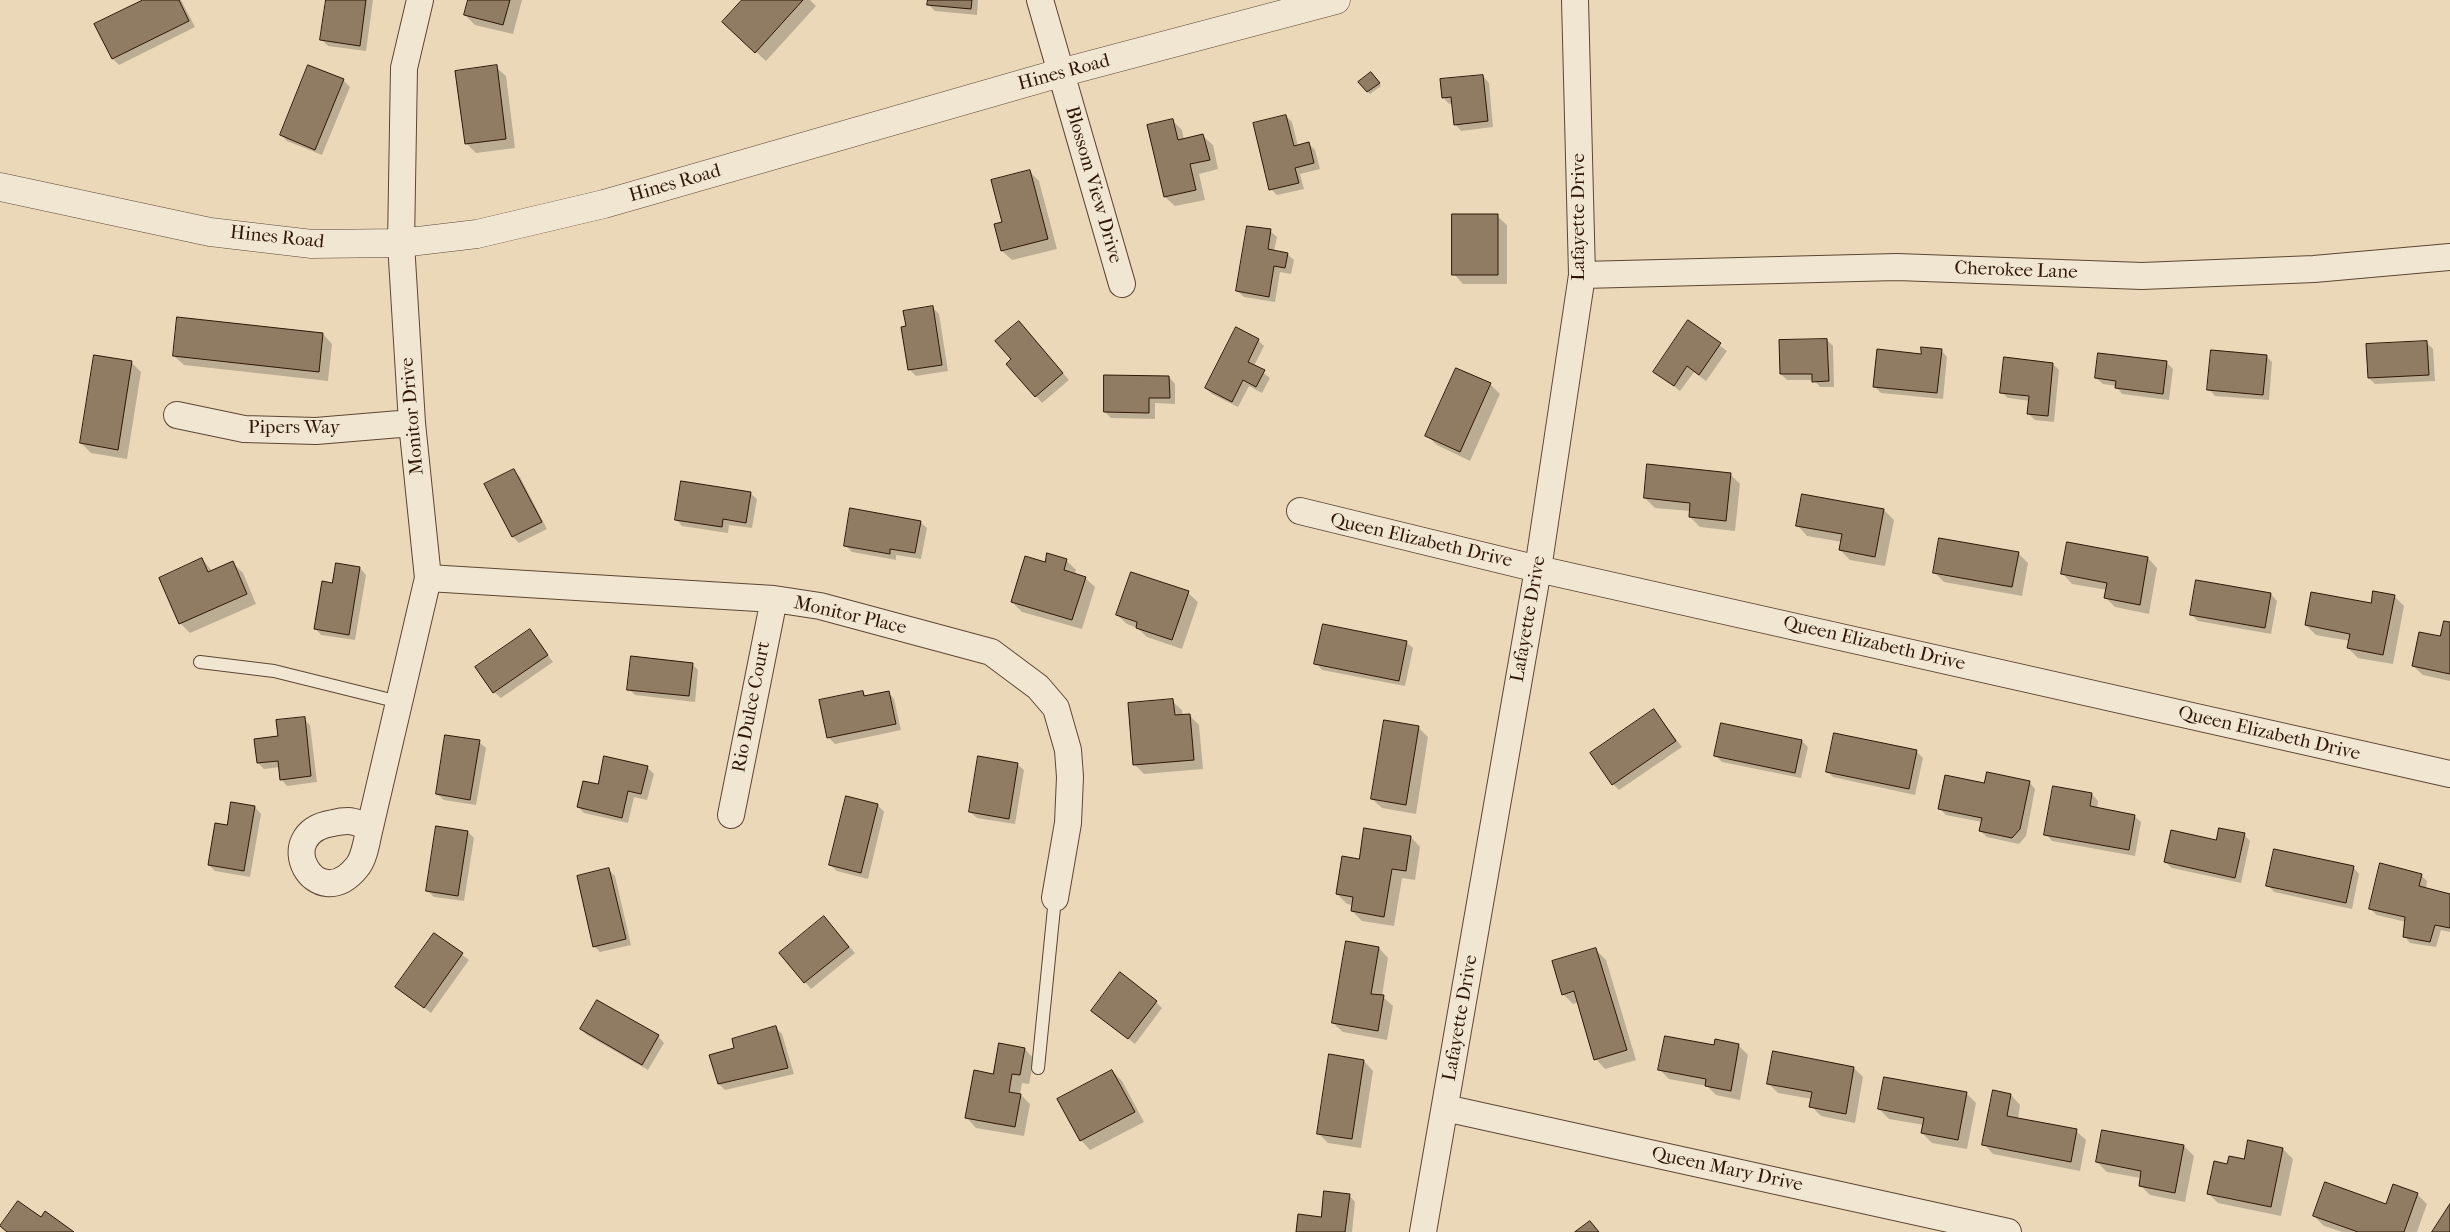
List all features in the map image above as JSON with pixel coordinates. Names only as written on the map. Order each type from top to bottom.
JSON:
[{"type":"street","name":"Monitor Drive","points":[[370,827],[428,578],[412,423],[401,243],[404,68],[420,0]]},
{"type":"street","name":"Blossom View Drive","points":[[1040,0],[1122,284]]},
{"type":"street","name":"Hines Road","points":[[0,187],[210,232],[312,244],[401,243],[477,234],[604,204],[1060,73],[1336,0]]},
{"type":"street","name":"Lafayette Drive","points":[[1423,1232],[1538,569],[1582,275],[1575,0]]},
{"type":"street","name":"Cherokee Lane","points":[[1582,275],[1897,267],[2142,276],[2314,269],[2450,257]]},
{"type":"street","name":"Pipers Way","points":[[178,415],[244,429],[316,431],[412,423]]},
{"type":"street","name":"Queen Elizabeth Drive","points":[[1300,511],[1538,569],[2450,774]]},
{"type":"street","name":"Monitor Place","points":[[428,578],[774,599],[820,606],[991,652],[1038,687],[1056,708],[1068,750],[1070,777],[1068,823],[1055,898]]},
{"type":"street","name":"Rio Dulce Court","points":[[731,815],[774,599]]},
{"type":"street","name":"Queen Mary Drive","points":[[1445,1108],[2008,1232]]},
{"type":"lane","points":[[200,662],[274,671],[399,702]]},
{"type":"lane","points":[[1038,1068],[1055,898]]},
{"type":"building","points":[[143,0],[179,0],[189,21],[112,59],[94,24]]},
{"type":"building","points":[[326,0],[366,0],[360,46],[320,40]]},
{"type":"building","points":[[468,0],[510,0],[503,25],[464,15]]},
{"type":"building","points":[[742,0],[803,0],[755,53],[722,22]]},
{"type":"building","points":[[928,0],[972,0],[971,9],[927,5]]},
{"type":"building","points":[[308,65],[344,79],[315,150],[280,135]]},
{"type":"building","points":[[497,65],[506,139],[465,144],[455,71]]},
{"type":"building","points":[[1371,72],[1380,83],[1367,92],[1358,82]]},
{"type":"building","points":[[1483,75],[1488,121],[1454,125],[1451,97],[1442,98],[1440,79]]},
{"type":"building","points":[[1286,115],[1294,146],[1309,142],[1314,163],[1295,168],[1299,183],[1269,190],[1253,123]]},
{"type":"building","points":[[1173,119],[1178,140],[1203,134],[1210,160],[1190,164],[1196,190],[1164,197],[1147,125]]},
{"type":"building","points":[[1030,170],[1048,239],[1001,251],[994,224],[1002,222],[991,180]]},
{"type":"building","points":[[1452,214],[1498,214],[1498,275],[1452,275]]},
{"type":"building","points":[[1247,226],[1271,229],[1268,249],[1288,253],[1285,268],[1274,266],[1269,297],[1236,291]]},
{"type":"building","points":[[933,306],[942,365],[908,370],[901,327],[906,326],[903,311]]},
{"type":"building","points":[[177,317],[323,333],[319,372],[173,356]]},
{"type":"building","points":[[1688,320],[1721,343],[1699,375],[1687,366],[1674,386],[1653,372]]},
{"type":"building","points":[[1019,321],[1063,373],[1035,397],[1006,364],[1011,359],[995,341]]},
{"type":"building","points":[[1236,327],[1259,339],[1248,362],[1265,370],[1256,387],[1243,380],[1232,402],[1205,388]]},
{"type":"building","points":[[1827,339],[1829,381],[1812,382],[1812,374],[1780,374],[1779,340]]},
{"type":"building","points":[[2427,341],[2429,375],[2368,378],[2366,344]]},
{"type":"building","points":[[1921,347],[1942,349],[1937,393],[1873,387],[1877,349],[1921,354]]},
{"type":"building","points":[[2211,350],[2267,355],[2263,395],[2207,390]]},
{"type":"building","points":[[2098,353],[2167,361],[2163,394],[2115,388],[2116,381],[2095,378]]},
{"type":"building","points":[[94,355],[132,361],[118,450],[80,443]]},
{"type":"building","points":[[2004,357],[2053,363],[2048,416],[2027,414],[2029,396],[2000,393]]},
{"type":"building","points":[[1456,368],[1491,383],[1460,452],[1425,436]]},
{"type":"building","points":[[1104,375],[1169,376],[1170,398],[1149,398],[1149,413],[1104,412]]},
{"type":"building","points":[[1647,464],[1731,473],[1726,521],[1689,517],[1690,503],[1644,498]]},
{"type":"building","points":[[514,469],[542,522],[512,537],[484,484]]},
{"type":"building","points":[[681,481],[751,492],[746,523],[723,519],[722,527],[675,520]]},
{"type":"building","points":[[1802,494],[1884,509],[1875,557],[1839,550],[1842,534],[1796,526]]},
{"type":"building","points":[[850,508],[921,521],[915,553],[890,549],[890,554],[844,546]]},
{"type":"building","points":[[1939,538],[2019,552],[2012,587],[1933,573]]},
{"type":"building","points":[[2067,542],[2148,557],[2140,605],[2104,598],[2107,583],[2061,574]]},
{"type":"building","points":[[1047,553],[1067,559],[1064,570],[1086,577],[1072,620],[1011,602],[1025,556],[1045,562]]},
{"type":"building","points":[[202,558],[208,572],[233,561],[247,594],[179,624],[159,578]]},
{"type":"building","points":[[336,563],[360,567],[349,635],[314,629],[322,581],[332,583]]},
{"type":"building","points":[[1131,572],[1189,591],[1172,640],[1136,628],[1137,622],[1116,615]]},
{"type":"building","points":[[2196,580],[2271,593],[2265,628],[2190,615]]},
{"type":"building","points":[[2373,591],[2395,595],[2383,655],[2347,648],[2350,634],[2305,625],[2311,592],[2371,603]]},
{"type":"building","points":[[2444,621],[2450,622],[2450,674],[2412,666],[2419,632],[2440,636]]},
{"type":"building","points":[[1323,624],[1407,641],[1399,681],[1314,664]]},
{"type":"building","points":[[530,629],[548,655],[493,693],[475,667]]},
{"type":"building","points":[[631,656],[693,663],[689,696],[627,690]]},
{"type":"building","points":[[863,691],[864,696],[889,691],[896,724],[827,738],[819,700]]},
{"type":"building","points":[[1173,699],[1175,715],[1190,714],[1194,760],[1133,765],[1128,703]]},
{"type":"building","points":[[1654,709],[1676,741],[1612,785],[1590,753]]},
{"type":"building","points":[[305,717],[311,776],[280,780],[278,761],[257,763],[254,739],[278,736],[276,720]]},
{"type":"building","points":[[1384,720],[1419,726],[1406,805],[1371,799]]},
{"type":"building","points":[[1721,723],[1802,740],[1795,773],[1714,756]]},
{"type":"building","points":[[1834,733],[1917,750],[1909,789],[1826,772]]},
{"type":"building","points":[[445,735],[480,740],[470,800],[436,794]]},
{"type":"building","points":[[604,756],[648,766],[641,794],[628,791],[622,818],[577,807],[583,781],[598,784]]},
{"type":"building","points":[[978,756],[1018,763],[1009,819],[969,812]]},
{"type":"building","points":[[1987,772],[2030,781],[2020,829],[2012,838],[1979,831],[1982,818],[1938,809],[1945,775],[1984,783]]},
{"type":"building","points":[[2053,786],[2092,793],[2090,806],[2135,815],[2129,850],[2044,835]]},
{"type":"building","points":[[846,796],[878,804],[861,873],[829,865]]},
{"type":"building","points":[[231,802],[255,806],[244,871],[208,865],[215,823],[227,825]]},
{"type":"building","points":[[436,826],[468,831],[458,896],[426,891]]},
{"type":"building","points":[[1364,828],[1411,836],[1406,871],[1392,869],[1384,917],[1351,911],[1353,897],[1336,894],[1342,856],[1359,859]]},
{"type":"building","points":[[2219,828],[2245,833],[2235,878],[2164,862],[2171,830],[2216,840]]},
{"type":"building","points":[[2274,849],[2354,866],[2346,903],[2266,886]]},
{"type":"building","points":[[2380,863],[2422,874],[2419,886],[2450,894],[2450,928],[2435,925],[2430,942],[2403,937],[2405,917],[2369,909]]},
{"type":"building","points":[[609,868],[626,939],[593,947],[577,876]]},
{"type":"building","points":[[824,916],[849,947],[804,983],[779,953]]},
{"type":"building","points":[[434,933],[463,953],[424,1008],[395,987]]},
{"type":"building","points":[[1346,941],[1379,947],[1371,994],[1384,995],[1378,1031],[1332,1023]]},
{"type":"building","points":[[1596,948],[1627,1050],[1594,1060],[1574,991],[1562,995],[1552,961]]},
{"type":"building","points":[[1120,972],[1157,1001],[1128,1039],[1091,1011]]},
{"type":"building","points":[[597,1000],[659,1035],[642,1065],[580,1029]]},
{"type":"building","points":[[776,1026],[788,1068],[718,1084],[709,1055],[734,1048],[732,1039]]},
{"type":"building","points":[[1665,1036],[1714,1045],[1715,1039],[1739,1044],[1731,1091],[1705,1086],[1706,1079],[1658,1070]]},
{"type":"building","points":[[999,1043],[1025,1048],[1020,1075],[1012,1074],[1009,1092],[1021,1094],[1015,1127],[965,1118],[974,1070],[993,1074]]},
{"type":"building","points":[[1773,1051],[1854,1067],[1846,1114],[1809,1107],[1812,1092],[1767,1084]]},
{"type":"building","points":[[1329,1054],[1364,1060],[1352,1139],[1317,1134]]},
{"type":"building","points":[[1112,1070],[1135,1112],[1080,1141],[1057,1099]]},
{"type":"building","points":[[1884,1077],[1967,1092],[1958,1140],[1921,1133],[1924,1118],[1878,1109]]},
{"type":"building","points":[[1993,1090],[2011,1094],[2007,1116],[2077,1129],[2071,1162],[1982,1145]]},
{"type":"building","points":[[2102,1130],[2184,1145],[2175,1193],[2139,1186],[2141,1171],[2096,1162]]},
{"type":"building","points":[[2248,1140],[2283,1148],[2271,1207],[2207,1194],[2214,1161],[2227,1164],[2229,1156],[2244,1159]]},
{"type":"building","points":[[2325,1182],[2386,1204],[2393,1184],[2418,1193],[2404,1232],[2358,1232],[2313,1216]]},
{"type":"building","points":[[1324,1191],[1350,1194],[1345,1232],[1296,1232],[1298,1214],[1321,1217]]},
{"type":"building","points":[[18,1201],[41,1217],[45,1211],[74,1232],[7,1232],[0,1226]]},
{"type":"building","points":[[2450,1204],[2450,1232],[2432,1232]]},
{"type":"building","points":[[1590,1221],[1599,1232],[1575,1232]]}]
